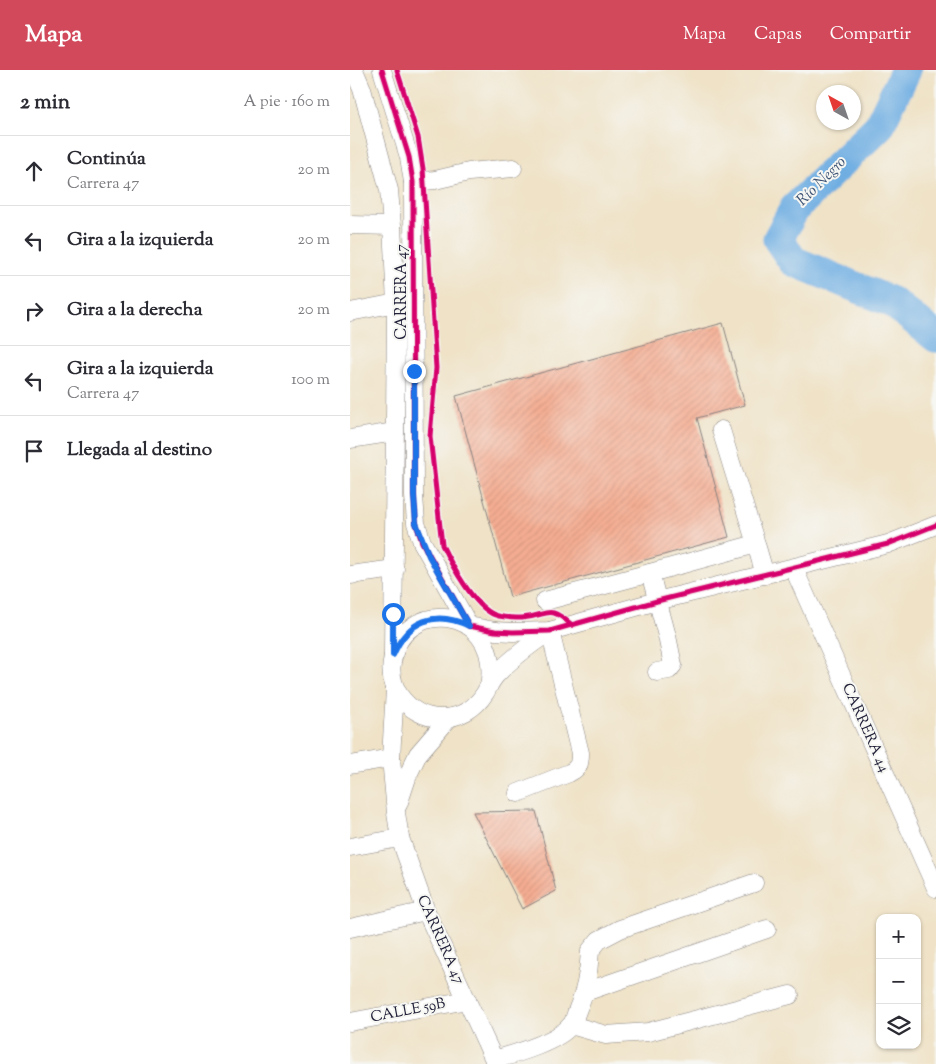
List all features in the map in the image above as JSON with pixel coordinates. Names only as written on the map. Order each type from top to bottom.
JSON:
[{"type":"street","name":"CARRERA 47","points":[[354,70],[362,89],[389,190],[392,226],[396,303],[393,655]]},
{"type":"street","name":"CARRERA 47","points":[[382,70],[409,157],[413,182],[414,496],[416,523],[429,556],[469,626]]},
{"type":"street","points":[[413,182],[435,180],[469,172],[513,168]]},
{"type":"street","points":[[350,225],[392,226]]},
{"type":"street","points":[[350,312],[396,303]]},
{"type":"street","points":[[721,430],[765,575]]},
{"type":"street","points":[[350,440],[395,432]]},
{"type":"street","points":[[469,626],[486,644],[491,661],[490,680],[480,701],[460,715],[449,718],[432,718],[417,712],[404,703],[396,689],[391,672],[393,655],[404,634],[413,626],[424,621],[435,618],[447,618],[469,626],[495,631],[550,631],[658,601],[888,544],[936,525]]},
{"type":"street","points":[[545,601],[756,544]]},
{"type":"street","name":"CARRERA 44","points":[[794,568],[936,888]]},
{"type":"street","points":[[350,575],[395,569]]},
{"type":"street","points":[[650,573],[668,636],[673,665],[669,670],[657,672]]},
{"type":"street","points":[[490,680],[525,648],[550,631]]},
{"type":"street","points":[[518,794],[576,770],[580,764],[580,753],[550,631]]},
{"type":"street","name":"CARRERA 47","points":[[396,689],[391,758],[400,838],[426,911],[495,1062]]},
{"type":"street","name":"CARRERA 47","points":[[396,813],[408,774],[418,754],[449,718]]},
{"type":"street","points":[[350,765],[391,758]]},
{"type":"street","points":[[350,847],[400,838]]},
{"type":"street","points":[[495,1062],[558,1036],[571,1025],[585,992],[590,969],[590,951],[600,940],[620,929],[754,883]]},
{"type":"street","points":[[350,928],[426,911]]},
{"type":"street","points":[[585,992],[766,929]]},
{"type":"street","points":[[571,1025],[606,1034],[648,1032],[790,995]]},
{"type":"street","name":"CALLE 59B","points":[[350,1022],[467,1000]]},
{"type":"building","points":[[723,323],[745,405],[697,418],[729,537],[510,597],[456,396]]},
{"type":"building","points":[[536,811],[556,891],[522,909],[473,812]]},
{"type":"waterway","name":"Río Negro","points":[[906,70],[879,126],[795,208],[778,239],[793,261],[892,302],[936,337]]},
{"type":"cycle path","points":[[382,70],[409,157],[413,182],[414,496],[416,523],[422,542],[469,626],[495,631],[550,631],[657,601],[888,544],[936,525]]},
{"type":"cycle path","points":[[397,70],[418,137],[423,169],[436,368],[430,436],[442,545],[471,594],[479,603],[495,615],[522,618],[548,612],[557,614],[572,625]]},
{"type":"route","points":[[393,614],[393,655],[397,644],[404,634],[413,626],[424,621],[435,618],[447,618],[469,626],[429,556],[416,523],[414,496],[414,371]]}]
